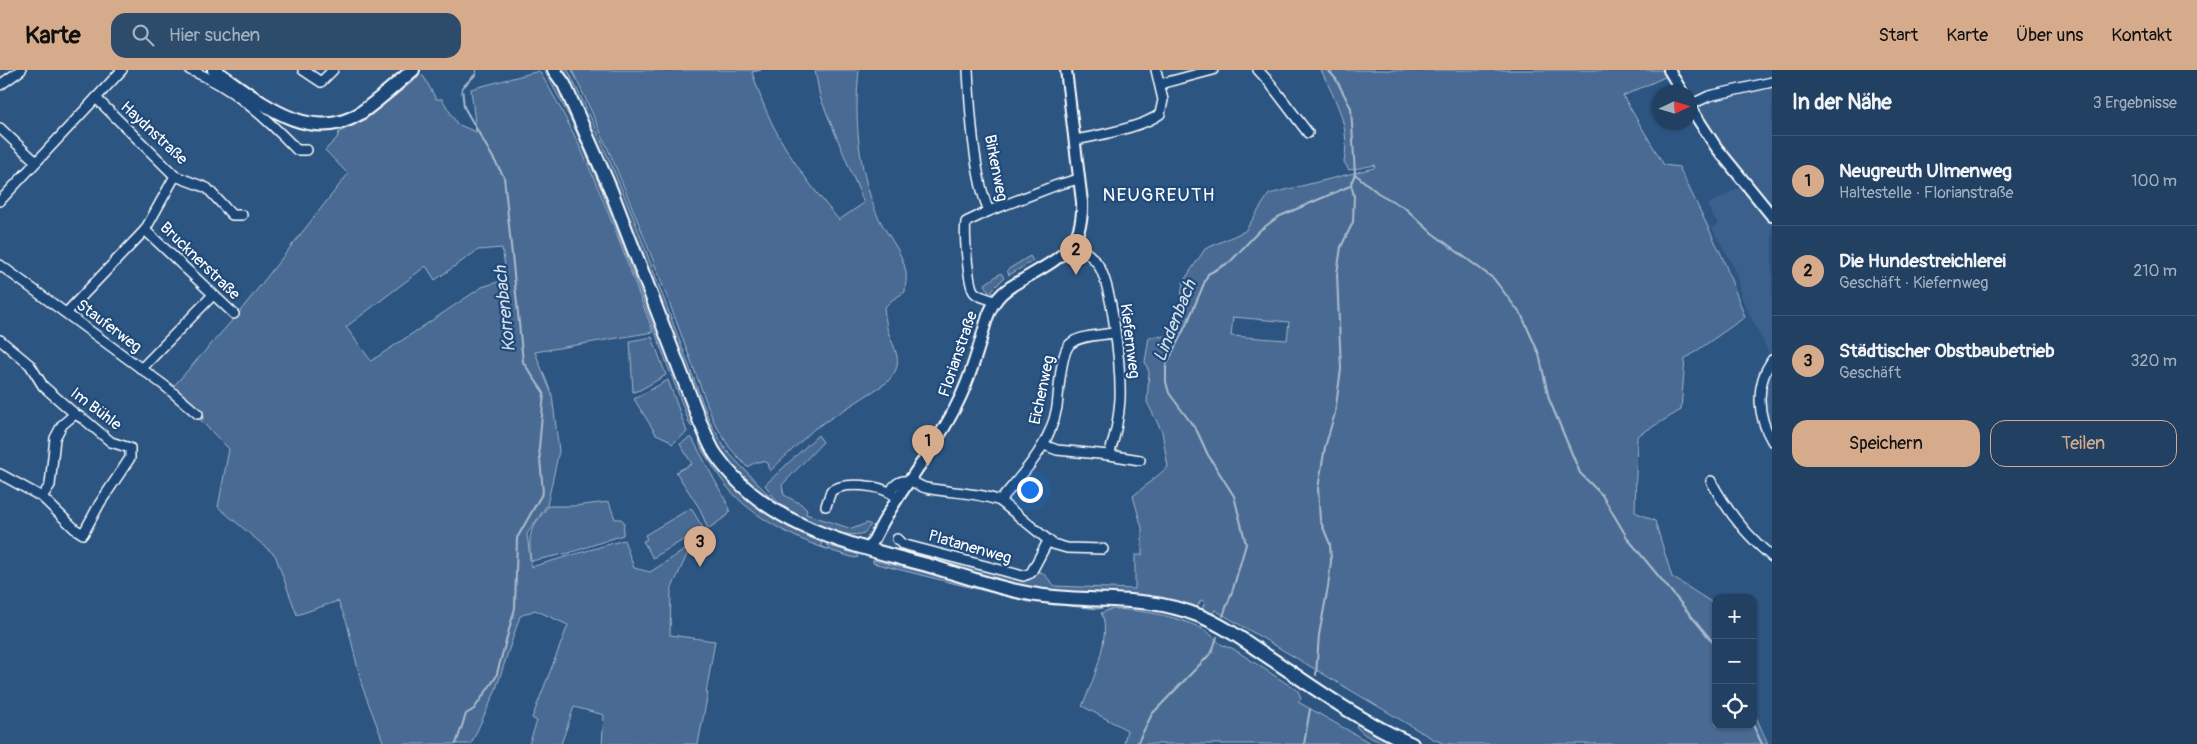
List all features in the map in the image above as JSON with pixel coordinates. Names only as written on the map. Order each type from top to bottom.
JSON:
[{"type":"main road","points":[[214,70],[279,114],[297,122],[312,125],[346,120],[358,114],[413,70]]},
{"type":"main road","points":[[554,70],[564,84],[610,188],[700,422],[715,454],[742,486],[785,518],[826,537],[870,550],[1042,596],[1143,601],[1201,617],[1232,632],[1345,707],[1396,737],[1412,744]]},
{"type":"street","points":[[0,85],[21,70]]},
{"type":"street","points":[[0,201],[122,70]]},
{"type":"street","points":[[190,70],[206,76],[245,101],[297,150],[307,150]]},
{"type":"street","points":[[303,70],[321,82],[333,70]]},
{"type":"street","name":"Birkenweg","points":[[968,70],[980,177],[984,198],[989,211],[968,220],[965,226],[971,288],[976,294],[994,302]]},
{"type":"street","name":"Florianstraße","points":[[870,550],[895,496],[911,481],[942,433],[963,392],[990,309],[994,302],[1003,292],[1062,256],[1073,243],[1082,218],[1066,70]]},
{"type":"street","points":[[1075,140],[1106,133],[1155,118],[1160,114],[1163,108],[1156,70]]},
{"type":"street","points":[[1160,84],[1213,70]]},
{"type":"street","points":[[1258,70],[1308,133]]},
{"type":"street","points":[[1669,70],[1678,85]]},
{"type":"street","points":[[1697,102],[1709,96],[1772,82]]},
{"type":"street","name":"Haydnstraße","points":[[96,98],[174,176],[207,188],[232,215],[242,215]]},
{"type":"street","points":[[1697,117],[1716,147],[1772,216]]},
{"type":"street","points":[[0,128],[36,162]]},
{"type":"street","points":[[66,313],[145,230],[174,176]]},
{"type":"street","points":[[989,211],[1057,185],[1079,179]]},
{"type":"street","name":"Brucknerstraße","points":[[145,230],[234,314]]},
{"type":"street","name":"Kiefernweg","points":[[1073,243],[1090,256],[1102,271],[1109,298],[1120,400],[1116,430],[1109,455]]},
{"type":"street","name":"Stauferweg","points":[[0,265],[165,386],[198,414]]},
{"type":"street","points":[[141,369],[213,295]]},
{"type":"street","name":"Eichenweg","points":[[1000,501],[1044,445],[1056,410],[1064,358],[1069,345],[1077,340],[1114,333]]},
{"type":"street","name":"Im Bühle","points":[[0,340],[30,365],[43,386],[75,414],[111,442],[130,448],[130,458],[100,503],[83,534],[75,529],[42,497]]},
{"type":"street","points":[[1772,360],[1763,377],[1759,392],[1762,422],[1772,441]]},
{"type":"street","points":[[0,474],[42,497],[50,485],[56,438],[62,425],[75,414]]},
{"type":"street","points":[[1044,445],[1057,450],[1140,460]]},
{"type":"street","points":[[911,481],[928,488],[1000,501],[1048,541],[1063,548],[1103,549]]},
{"type":"street","points":[[1711,481],[1733,518],[1752,541],[1772,557]]},
{"type":"street","points":[[826,506],[831,491],[838,488],[877,487],[895,496]]},
{"type":"street","name":"Platanenweg","points":[[897,539],[902,544],[1023,576],[1031,573],[1048,541]]},
{"type":"shaded area","points":[[544,70],[550,70],[562,89],[607,189],[695,423],[692,427],[602,191],[571,120]]},
{"type":"shaded area","points":[[560,70],[568,70],[595,126],[630,208],[710,422],[726,450],[781,508],[751,486],[734,468],[711,438]]},
{"type":"shaded area","points":[[572,70],[761,70],[752,72],[772,123],[798,167],[839,220],[864,203],[820,97],[815,70],[859,70],[857,124],[861,159],[875,210],[901,256],[906,273],[905,292],[892,300],[884,308],[887,328],[897,357],[896,369],[886,383],[814,429],[770,471],[768,463],[763,461],[747,467],[729,447],[713,420],[664,287],[629,200]]},
{"type":"shaded area","points":[[1321,70],[1665,70],[1667,76],[1623,96],[1664,165],[1679,167],[1722,256],[1745,317],[1685,359],[1681,410],[1637,436],[1635,512],[1655,521],[1672,577],[1712,602],[1712,729],[1757,729],[1757,719],[1768,744],[1445,744],[1433,739],[1215,610],[1212,615],[1202,609],[1205,602],[1201,600],[1196,609],[1042,591],[908,554],[898,549],[898,546],[1025,581],[1030,580],[1037,571],[1043,573],[1055,586],[1135,589],[1135,555],[1142,555],[1142,528],[1133,496],[1168,467],[1162,432],[1147,402],[1149,372],[1145,362],[1149,337],[1171,336],[1180,307],[1183,282],[1205,249],[1245,231],[1269,194],[1374,168],[1375,165],[1349,170],[1344,162],[1346,149],[1344,126],[1337,104]],"holes":[[[1233,317],[1289,322],[1287,340],[1231,336]]]},
{"type":"shaded area","points":[[539,71],[573,133],[602,198],[653,332],[535,352],[552,395],[559,451],[547,505],[527,534],[531,567],[624,540],[634,568],[650,572],[691,546],[671,590],[670,635],[715,641],[706,693],[708,693],[698,744],[602,744],[604,715],[574,707],[561,744],[529,744],[537,721],[532,718],[568,625],[535,610],[520,616],[495,692],[471,744],[384,744],[362,686],[347,623],[338,601],[297,615],[275,555],[218,507],[229,449],[201,421],[204,417],[172,388],[237,315],[348,174],[325,150],[337,138],[339,132],[365,120],[421,75],[436,99],[442,99],[457,124],[476,132],[471,89]],"holes":[[[502,248],[507,279],[482,287],[371,361],[346,327],[426,266],[435,280],[478,250]]]},
{"type":"shaded area","points":[[1772,88],[1772,360],[1740,294],[1736,271],[1712,228],[1718,224],[1707,205],[1750,182],[1715,139],[1699,115],[1698,110],[1703,103],[1709,100]]},
{"type":"shaded area","points":[[1030,256],[1033,261],[1009,275],[1007,270]]},
{"type":"shaded area","points":[[1001,273],[1004,278],[991,291],[995,295],[991,297],[985,284]]},
{"type":"shaded area","points":[[652,337],[666,375],[633,392],[630,341]]},
{"type":"shaded area","points":[[1772,360],[1772,441],[1759,398]]},
{"type":"shaded area","points":[[668,380],[687,432],[672,444],[667,439],[656,434],[634,399]]},
{"type":"shaded area","points":[[700,435],[746,495],[786,526],[822,543],[821,546],[830,550],[803,540],[775,526],[749,508],[728,488],[704,453],[699,439]]},
{"type":"shaded area","points":[[818,435],[823,442],[782,485],[784,495],[801,504],[807,510],[806,514],[852,529],[867,523],[871,525],[864,533],[856,535],[833,531],[797,516],[780,504],[765,485]]},
{"type":"shaded area","points":[[692,438],[730,509],[728,515],[708,529],[700,509],[676,472],[692,464],[680,444]]},
{"type":"shaded area","points":[[609,502],[615,519],[621,519],[624,522],[623,535],[569,553],[531,561],[530,537],[534,526],[548,506],[573,506]]},
{"type":"shaded area","points":[[691,508],[703,528],[653,558],[643,541],[647,539],[645,535]]},
{"type":"shaded area","points":[[826,545],[857,554],[858,557],[855,558],[832,551]]},
{"type":"shaded area","points":[[873,560],[956,580],[1111,605],[1099,609],[1029,602],[873,563]]},
{"type":"shaded area","points":[[1111,609],[1157,614],[1201,628],[1219,643],[1232,648],[1298,691],[1301,698],[1298,702],[1372,744],[1124,744],[1127,730],[1082,706],[1103,646],[1104,622],[1101,613]]},
{"type":"shaded area","points":[[1360,723],[1397,744],[1386,743],[1369,737],[1356,726]]},
{"type":"waterway","name":"Korrenbach","points":[[456,744],[466,714],[474,709],[496,677],[515,608],[517,538],[543,492],[539,448],[544,393],[523,362],[504,177],[464,107],[462,88],[476,74],[476,70]]},
{"type":"waterway","name":"Lindenbach","points":[[1223,616],[1246,544],[1234,496],[1208,455],[1197,431],[1169,393],[1166,382],[1166,365],[1189,319],[1208,274],[1230,262],[1259,231],[1278,217],[1350,186],[1355,174],[1351,108],[1336,79],[1328,70]]},
{"type":"waterway","points":[[1355,174],[1378,193],[1405,208],[1432,233],[1494,279],[1522,316],[1539,354],[1549,399],[1580,473],[1602,495],[1628,539],[1712,641]]},
{"type":"waterway","points":[[1316,675],[1319,635],[1331,561],[1330,544],[1320,520],[1318,488],[1325,447],[1335,413],[1341,369],[1337,274],[1341,247],[1353,222],[1354,196],[1351,184]]},
{"type":"waterway","name":"Lindenbach","points":[[1137,744],[1152,714],[1212,652],[1217,637]]},
{"type":"waterway","points":[[1304,744],[1310,709]]},
{"type":"waterway","points":[[1755,729],[1762,744]]},
{"type":"place","name":"Die Hundestreichlerei","points":[[1076,275]]},
{"type":"place","name":"Neugreuth Ulmenweg","points":[[928,466]]},
{"type":"place","name":"Städtischer Obstbaubetrieb","points":[[700,567]]},
{"type":"district","name":"NEUGREUTH","points":[[1159,195]]}]
